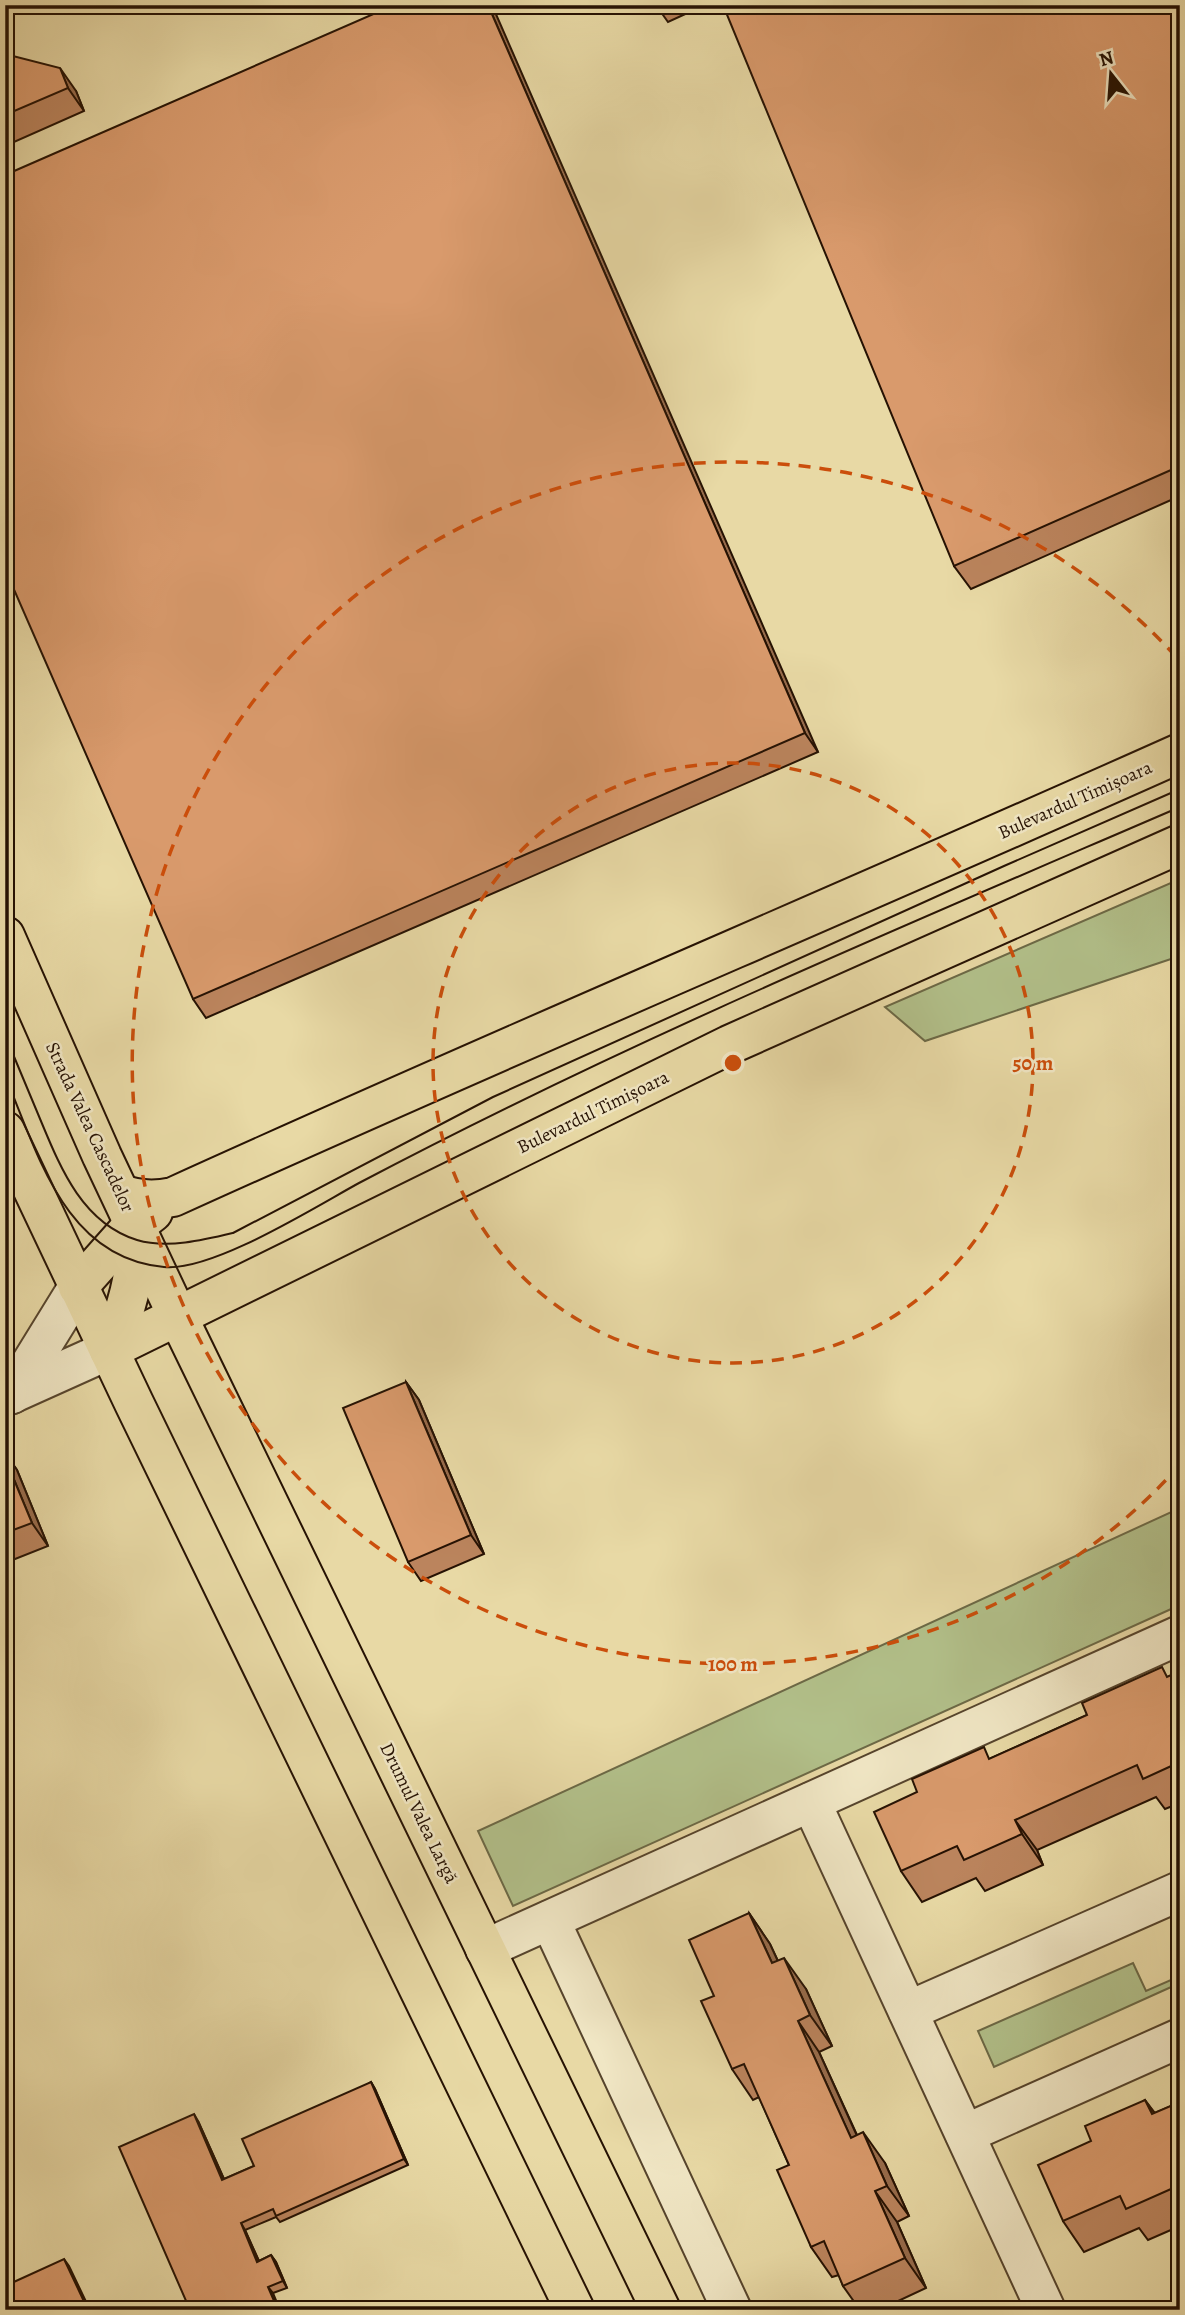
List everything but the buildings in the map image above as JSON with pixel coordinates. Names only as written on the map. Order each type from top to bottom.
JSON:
[{"type":"main road","name":"Bulevardul Timișoara","points":[[128,1210],[142,1200],[173,1197],[329,1125],[966,849],[1180,753]]},
{"type":"main road","name":"Bulevardul Timișoara","points":[[109,1350],[729,1045],[1180,844]]},
{"type":"main road","name":"Strada Valea Cascadelor","points":[[5,936],[178,1317]]},
{"type":"main road","points":[[5,1131],[78,1287],[575,2310]]},
{"type":"main road","points":[[78,1287],[110,1250],[128,1210]]},
{"type":"main road","points":[[109,1350],[125,1310],[135,1261],[128,1210]]},
{"type":"main road","name":"Drumul Valea Largă","points":[[178,1317],[661,2310]]},
{"type":"street","name":"Bulevardul Timișoara","points":[[9,1395],[78,1287]]},
{"type":"street","name":"Bulevardul Timișoara","points":[[9,1395],[109,1350]]},
{"type":"street","points":[[485,1949],[1180,1635]]},
{"type":"street","points":[[811,1802],[1046,2310]]},
{"type":"street","points":[[908,2011],[1180,1891]]},
{"type":"street","points":[[550,1920],[733,2310]]},
{"type":"street","points":[[965,2134],[1180,2038]]},
{"type":"green space","points":[[1180,879],[1180,956],[925,1041],[885,1007]]},
{"type":"green space","points":[[1180,1508],[1180,1605],[513,1906],[478,1831]]},
{"type":"green space","points":[[1133,1963],[1146,1991],[1180,1976],[1180,1983],[994,2067],[978,2031]]},
{"type":"tram line","points":[[5,1035],[64,1171],[74,1189],[100,1220],[117,1231],[149,1243],[173,1244],[210,1238],[233,1233],[493,1097],[1180,789]]},
{"type":"tram line","points":[[5,1076],[43,1168],[78,1223],[102,1244],[130,1259],[164,1267],[184,1266],[209,1259],[263,1236],[460,1131],[663,1033],[1180,807]]}]
